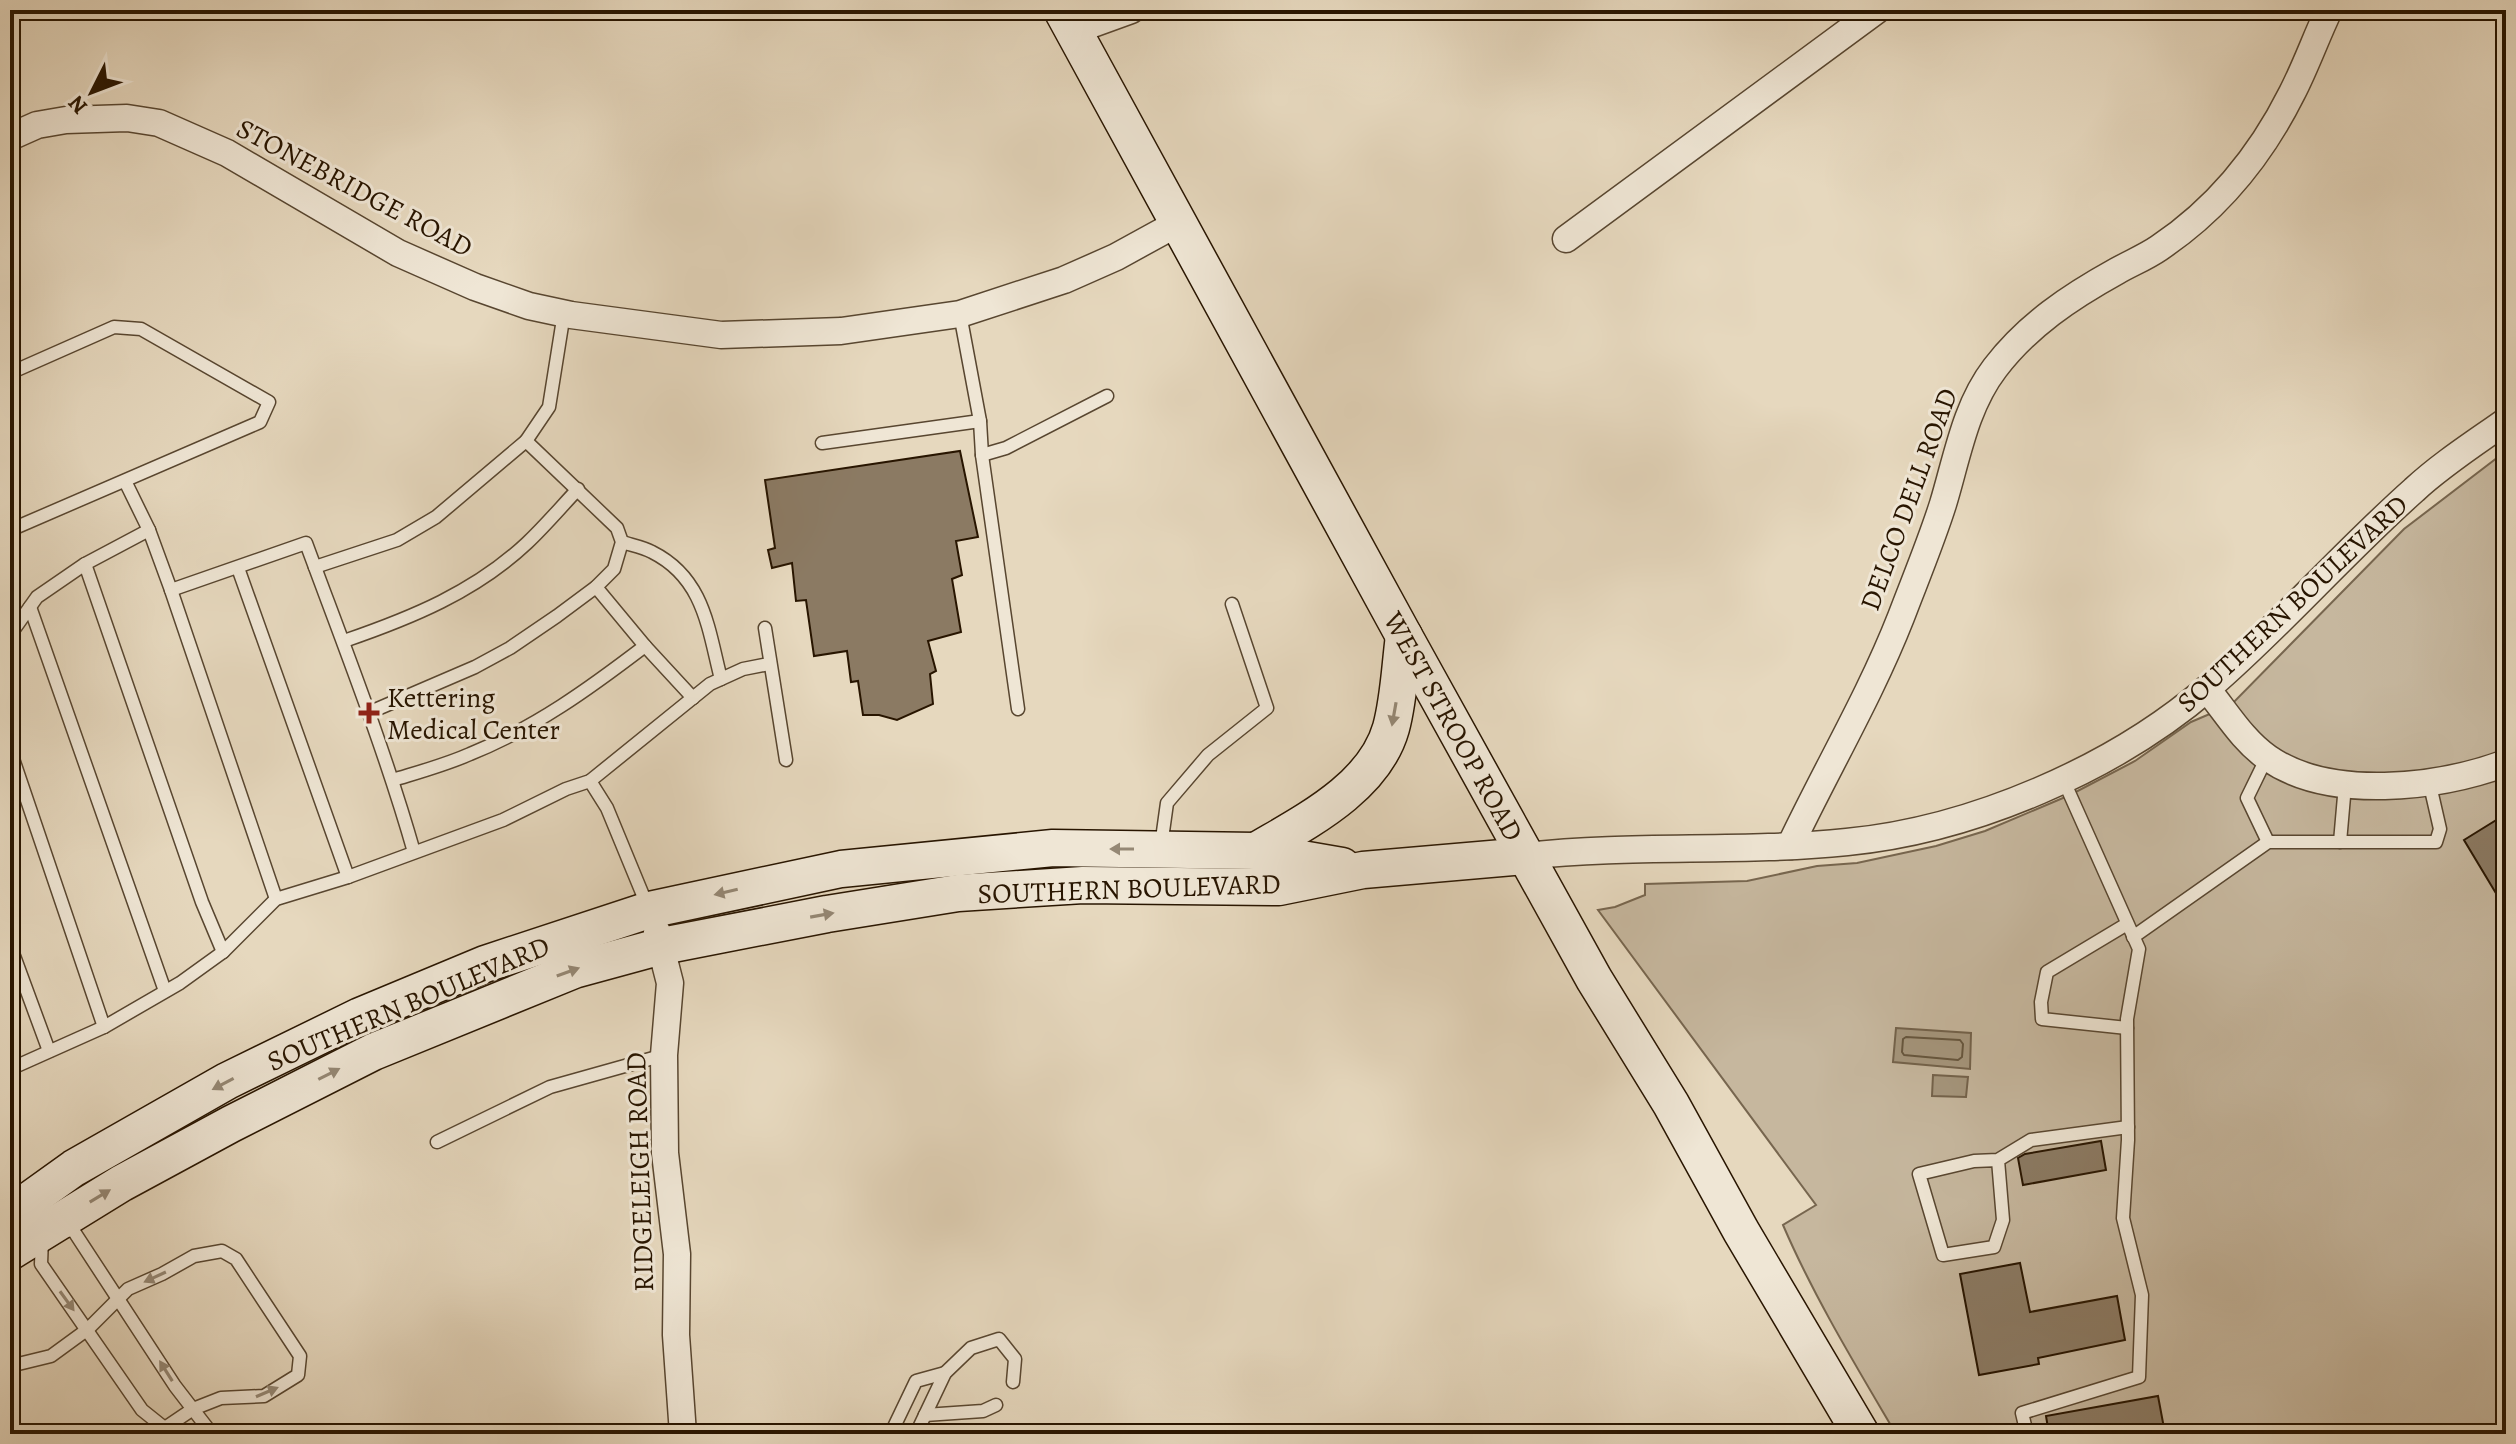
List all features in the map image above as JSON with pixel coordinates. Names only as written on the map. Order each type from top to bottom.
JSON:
[{"type":"street","points":[[1068,21],[1131,10]]},
{"type":"street","points":[[1566,239],[1877,10]]},
{"type":"street","name":"DELCO DELL ROAD","points":[[1790,846],[1900,620],[1942,506],[1961,437],[1976,399],[1992,372],[2035,324],[2062,303],[2157,249],[2223,196],[2271,131],[2293,92],[2329,10]]},
{"type":"street","name":"WEST STROOP ROAD","points":[[1068,21],[1594,979],[1671,1104],[1741,1231],[1861,1434]]},
{"type":"street","name":"STONEBRIDGE ROAD","points":[[10,137],[37,125],[66,120],[127,118],[159,123],[240,160],[422,265],[475,287],[529,306],[564,313],[721,335],[841,331],[960,314],[1064,280],[1116,257],[1178,223]]},
{"type":"street","name":"SOUTHERN BOULEVARD","points":[[22,1208],[122,1183],[373,1052],[574,970],[662,946],[827,914],[958,893],[1083,885],[1279,887],[1363,870],[1579,850],[1848,842],[1892,836],[1948,822],[2003,804],[2111,755],[2207,689],[2415,488],[2506,421]]},
{"type":"street","points":[[1256,851],[1313,818],[1350,789],[1374,761],[1391,730],[1404,636]]},
{"type":"street","points":[[2207,689],[2249,741],[2267,757],[2296,774],[2322,782],[2394,786],[2506,763]]},
{"type":"street","name":"SOUTHERN BOULEVARD","points":[[10,1252],[22,1208],[74,1168],[213,1089],[360,1016],[485,964],[649,910],[841,869],[1053,848],[1256,851],[1363,870]]},
{"type":"street","name":"RIDGELEIGH ROAD","points":[[649,910],[662,946],[670,983],[664,1055],[665,1153],[677,1254],[676,1335],[683,1434]]},
{"type":"lane","points":[[315,567],[397,540],[436,517],[526,441],[549,407],[564,313]]},
{"type":"lane","points":[[960,314],[980,421],[982,455],[1018,709]]},
{"type":"lane","points":[[10,373],[114,327],[141,329],[269,402],[260,422],[10,530]]},
{"type":"lane","points":[[982,455],[1006,448],[1107,396]]},
{"type":"lane","points":[[822,443],[980,421]]},
{"type":"lane","points":[[368,713],[475,667],[510,648],[596,587],[614,569],[622,542],[617,528],[526,441]]},
{"type":"lane","points":[[125,481],[149,530],[171,590],[276,899]]},
{"type":"lane","points":[[344,641],[439,604],[486,576],[526,543],[578,489]]},
{"type":"lane","points":[[10,635],[37,597],[85,564],[149,530]]},
{"type":"lane","points":[[622,542],[652,551],[685,575],[702,604],[721,679]]},
{"type":"lane","points":[[171,590],[306,543],[393,780],[414,852]]},
{"type":"lane","points":[[85,564],[202,902],[223,952]]},
{"type":"lane","points":[[238,568],[348,877]]},
{"type":"lane","points":[[596,587],[693,698]]},
{"type":"lane","points":[[1160,849],[1167,803],[1208,755],[1267,708],[1232,604]]},
{"type":"lane","points":[[30,607],[165,991]]},
{"type":"lane","points":[[765,628],[786,760]]},
{"type":"lane","points":[[393,780],[470,755],[522,730],[597,683],[645,646]]},
{"type":"lane","points":[[10,1069],[104,1027],[165,991],[223,952],[276,899],[348,877],[503,820],[566,789],[590,781],[710,684],[743,669],[769,664]]},
{"type":"lane","points":[[10,750],[104,1027]]},
{"type":"lane","points":[[2267,757],[2247,798],[2268,842]]},
{"type":"lane","points":[[2027,1434],[2022,1413],[2139,1377],[2142,1295],[2123,1218],[2128,1127],[2127,1028],[2139,949],[2063,779]]},
{"type":"lane","points":[[590,781],[607,808],[649,910]]},
{"type":"lane","points":[[2133,937],[2268,842],[2436,842],[2440,829],[2429,781]]},
{"type":"lane","points":[[2340,842],[2345,785]]},
{"type":"lane","points":[[2127,924],[2047,972],[2041,1002],[2042,1019],[2127,1028]]},
{"type":"lane","points":[[10,945],[49,1051]]},
{"type":"lane","points":[[437,1142],[550,1087],[664,1055]]},
{"type":"lane","points":[[1998,1160],[2003,1220],[1994,1247],[1943,1255],[1919,1174],[1974,1161],[1998,1160],[2031,1140],[2128,1127]]},
{"type":"lane","points":[[22,1208],[73,1230],[175,1386],[212,1434]]},
{"type":"lane","points":[[10,1366],[51,1356],[88,1329],[128,1289],[194,1256],[222,1251],[236,1259],[300,1356],[298,1375],[264,1396],[221,1398],[193,1409],[164,1432],[142,1410],[88,1329],[41,1264],[22,1208]]},
{"type":"lane","points":[[916,1434],[945,1373],[971,1348],[999,1339],[1015,1359],[1013,1382]]},
{"type":"lane","points":[[895,1434],[893,1429],[916,1381],[945,1373]]},
{"type":"lane","points":[[925,1415],[983,1411],[996,1405]]},
{"type":"shaded area","points":[[2506,451],[2506,1434],[1896,1434],[1822,1305],[1783,1225],[1816,1205],[1598,910],[1645,895],[1645,884],[1747,881],[1936,846],[1985,831],[2070,795],[2135,761],[2191,722],[2231,705],[2404,529]]},
{"type":"water","points":[[1896,1028],[1971,1033],[1970,1069],[1893,1062]]},
{"type":"water","points":[[1933,1075],[1968,1077],[1966,1097],[1932,1096]]},
{"type":"building","points":[[960,451],[978,537],[956,541],[962,575],[952,579],[961,632],[928,641],[936,671],[930,674],[933,704],[897,720],[863,715],[858,681],[851,682],[847,651],[814,656],[806,600],[796,601],[792,563],[772,568],[768,550],[775,548],[765,480]]},
{"type":"building","points":[[2506,814],[2506,910],[2464,840]]},
{"type":"building","points":[[2101,1141],[2106,1170],[2023,1185],[2018,1158],[2025,1154]]},
{"type":"building","points":[[2020,1263],[2030,1312],[2117,1296],[2125,1340],[2038,1358],[2039,1364],[1979,1375],[1960,1274]]},
{"type":"building","points":[[2158,1396],[2164,1428],[2133,1434],[2049,1434],[2046,1416]]},
{"type":"place","name":"Kettering Medical Center","points":[[369,713]]}]
